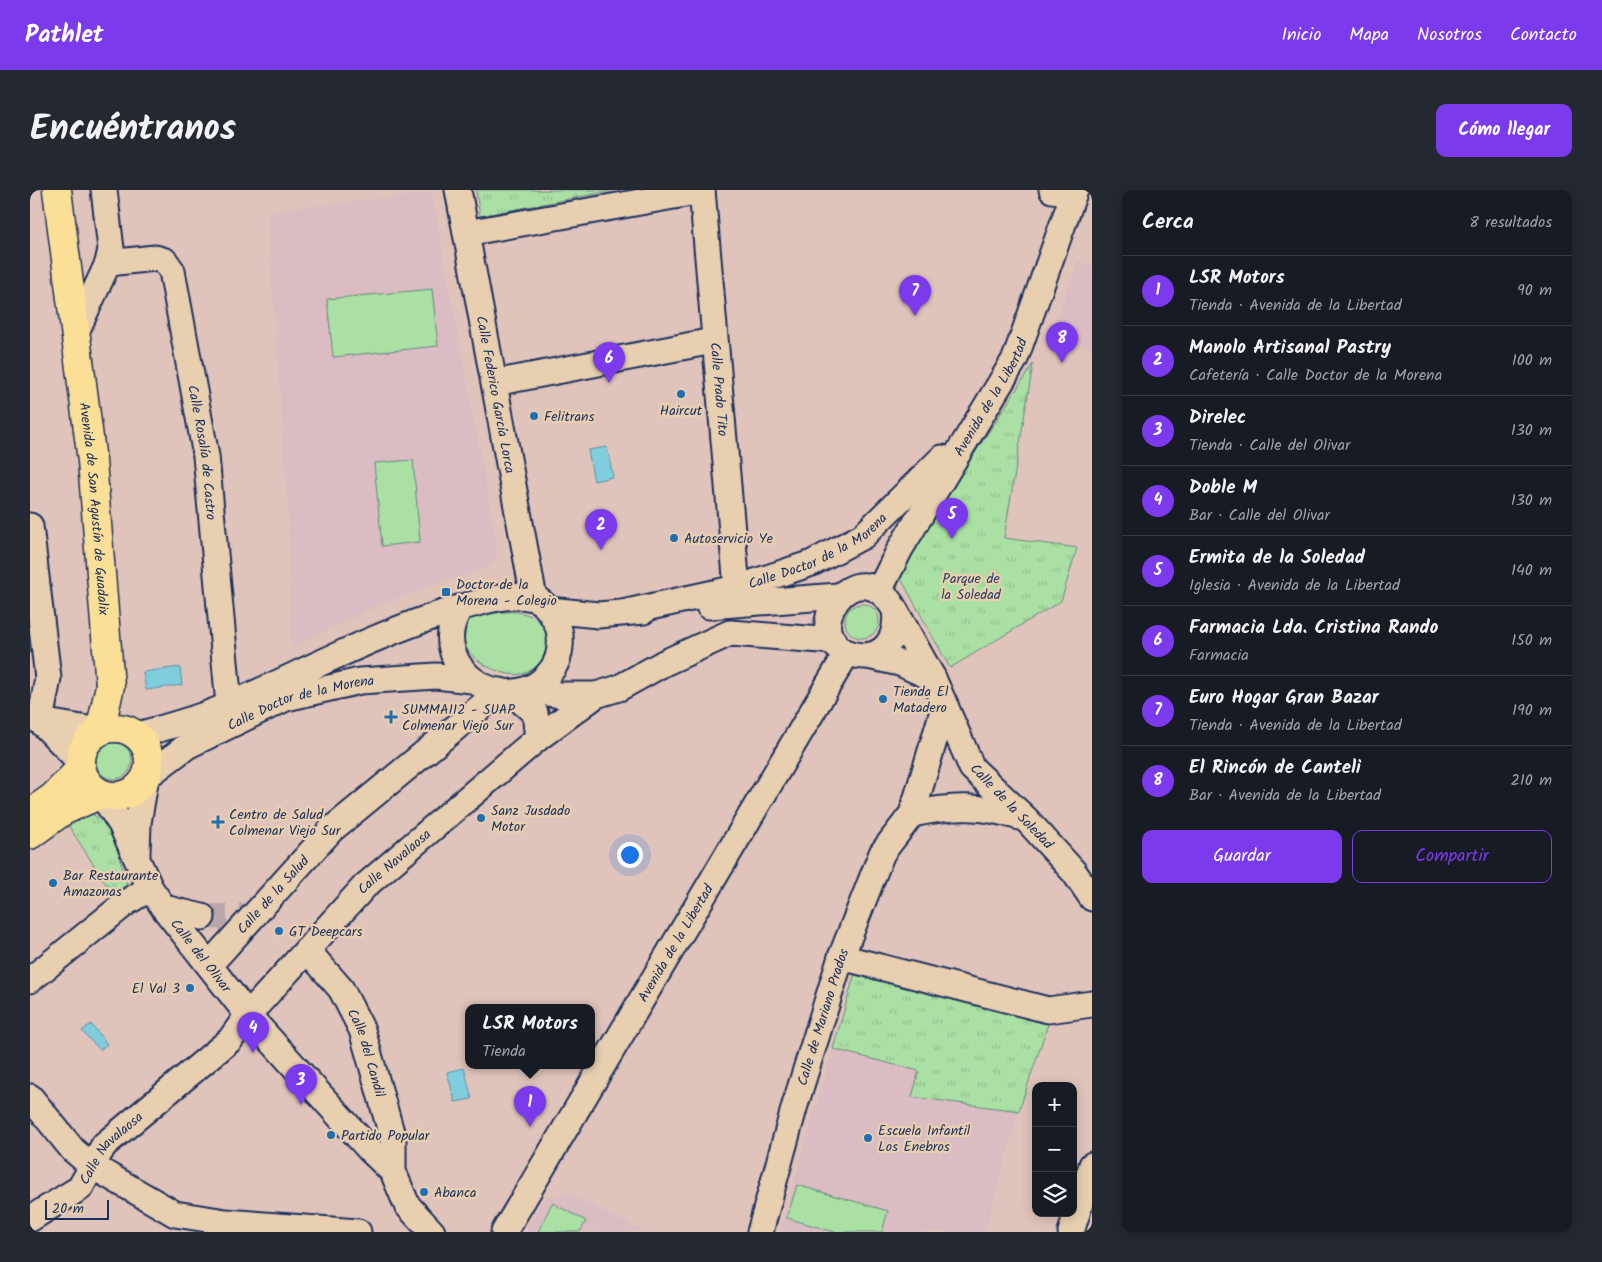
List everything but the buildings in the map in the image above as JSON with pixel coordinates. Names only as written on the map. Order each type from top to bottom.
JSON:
[{"type":"main road","name":"Avenida de San Agustín de Guadalix","points":[[57,190],[92,461],[110,686],[100,731]]},
{"type":"main road","name":"Avenida de San Agustín de Guadalix","points":[[110,686],[123,716],[137,735]]},
{"type":"main road","points":[[30,813],[52,797],[81,766],[86,745],[100,731],[113,728],[125,730],[137,735],[144,744],[149,766],[146,777],[132,792],[116,796],[101,794],[63,811],[30,835]]},
{"type":"main road","points":[[81,766],[88,783],[101,794]]},
{"type":"street","points":[[76,332],[108,263],[111,250],[104,190]]},
{"type":"street","name":"Calle Federico García Lorca","points":[[458,190],[494,384],[541,604]]},
{"type":"street","points":[[466,233],[702,190]]},
{"type":"street","name":"Calle Prado Tito","points":[[702,190],[736,588]]},
{"type":"street","name":"Avenida de la Libertad","points":[[878,591],[900,548],[1017,354],[1067,191]]},
{"type":"street","name":"Calle Rosalía de Castro","points":[[108,263],[155,258],[165,261],[172,271],[206,456],[229,705]]},
{"type":"street","points":[[494,384],[714,341]]},
{"type":"street","name":"Calle Doctor de la Morena","points":[[627,612],[736,588],[812,563],[863,536],[904,498],[973,426]]},
{"type":"street","points":[[30,526],[48,678],[35,718]]},
{"type":"street","points":[[850,650],[882,650],[892,639],[897,625],[895,610],[889,599],[870,588],[853,588],[838,596],[829,613],[830,632],[850,650],[900,663],[932,678]]},
{"type":"street","name":"Calle Doctor de la Morena","points":[[541,604],[598,615],[838,596]]},
{"type":"street","points":[[513,691],[542,681],[554,667],[560,651],[558,629],[541,604],[490,599],[460,608],[452,621],[449,634],[450,647],[458,662],[472,680],[483,687],[513,691],[560,695],[596,695]]},
{"type":"street","name":"Calle Doctor de la Morena","points":[[137,735],[178,724],[229,705],[358,644],[419,620],[460,608]]},
{"type":"street","name":"Calle de la Soledad","points":[[895,610],[945,704],[972,768],[1026,818],[1074,872],[1092,898]]},
{"type":"street","name":"Calle Navalaosa","points":[[30,1219],[80,1188],[104,1145],[230,1040],[248,1015],[365,886],[538,738],[596,695],[619,688],[664,663],[730,632],[850,650]]},
{"type":"street","name":"Avenida de la Libertad","points":[[504,1232],[850,650]]},
{"type":"street","name":"Calle Doctor de la Morena","points":[[146,777],[187,746],[286,698],[360,681],[436,676],[472,680]]},
{"type":"street","points":[[513,691],[535,713],[538,738]]},
{"type":"street","name":"Calle de la Salud","points":[[209,965],[249,915],[331,830],[513,691]]},
{"type":"street","name":"Calle de Mariano Prados","points":[[760,1232],[795,1105],[841,957],[882,853],[912,814],[945,704]]},
{"type":"street","points":[[35,718],[100,731]]},
{"type":"street","points":[[35,718],[81,766]]},
{"type":"street","name":"Calle del Olivar","points":[[137,859],[138,822],[146,777]]},
{"type":"street","name":"Calle del Olivar","points":[[101,794],[121,824],[150,888],[164,908],[248,1015],[370,1150],[393,1172],[407,1205],[432,1232]]},
{"type":"street","points":[[912,814],[962,806],[995,809],[1026,818]]},
{"type":"street","points":[[30,980],[127,902],[150,888]]},
{"type":"street","points":[[164,908],[202,917]]},
{"type":"street","name":"Calle del Candil","points":[[307,950],[341,989],[362,1030],[393,1138],[393,1172]]},
{"type":"street","points":[[841,957],[1048,1010],[1092,1004]]},
{"type":"street","points":[[30,1098],[73,1150],[92,1166],[176,1214],[226,1222],[358,1232]]},
{"type":"street","points":[[1071,1232],[1092,1165]]},
{"type":"street","name":"Calle del Olivar","points":[[407,1205],[408,1232]]},
{"type":"shaded area","points":[[432,193],[497,545],[495,560],[488,568],[434,584],[368,610],[291,648],[288,509],[267,211]]},
{"type":"shaded area","points":[[1078,261],[1092,266],[1092,349],[1051,334]]},
{"type":"shaded area","points":[[833,1049],[919,1071],[912,1097],[1019,1111],[985,1232],[779,1232]]},
{"type":"shaded area","points":[[568,1194],[645,1232],[525,1232],[544,1198]]},
{"type":"green space","points":[[476,190],[615,190],[480,216]]},
{"type":"green space","points":[[432,289],[438,346],[333,357],[327,299]]},
{"type":"green space","name":"Parque de la Soledad","points":[[1033,364],[1004,538],[1077,548],[1061,601],[950,668],[900,577],[937,511]]},
{"type":"green space","points":[[413,460],[420,542],[382,546],[374,463]]},
{"type":"green space","points":[[862,604],[869,605],[874,609],[878,614],[878,628],[874,633],[869,637],[862,638],[855,637],[850,633],[846,628],[845,621],[846,614],[850,609],[855,605]]},
{"type":"green space","points":[[517,612],[533,617],[540,623],[548,640],[547,649],[537,665],[528,672],[517,675],[490,668],[478,660],[468,650],[462,640],[462,629],[469,618],[483,613]]},
{"type":"green space","points":[[114,743],[127,748],[132,761],[127,774],[114,779],[101,774],[96,761],[101,748]]},
{"type":"green space","points":[[82,807],[111,827],[127,884],[113,895],[65,820]]},
{"type":"green space","points":[[855,973],[1049,1021],[1019,1111],[912,1097],[919,1071],[833,1049]]},
{"type":"green space","points":[[797,1185],[888,1211],[882,1232],[835,1232],[787,1218]]},
{"type":"green space","points":[[552,1203],[586,1221],[580,1232],[538,1232]]},
{"type":"water","points":[[607,447],[613,477],[594,481],[588,450]]},
{"type":"water","points":[[180,667],[182,685],[146,690],[143,672]]},
{"type":"water","points":[[91,1024],[107,1044],[100,1050],[82,1031]]},
{"type":"water","points":[[464,1068],[472,1099],[455,1102],[447,1072]]},
{"type":"tunnel","points":[[202,917],[244,916]]},
{"type":"place","name":"Euro Hogar Gran Bazar","points":[[915,316]]},
{"type":"place","name":"El Rincón de Canteli","points":[[1062,363]]},
{"type":"place","name":"Farmacia Lda. Cristina Rando","points":[[609,383]]},
{"type":"place","name":"Haircut","points":[[681,394]]},
{"type":"place","name":"Felitrans","points":[[534,416]]},
{"type":"place","name":"Autoservicio Ye","points":[[674,538]]},
{"type":"place","name":"Ermita de la Soledad","points":[[952,539]]},
{"type":"place","name":"Manolo Artisanal Pastry","points":[[601,550]]},
{"type":"place","name":"Doctor de la Morena - Colegio","points":[[446,592]]},
{"type":"place","name":"Tienda El Matadero","points":[[883,699]]},
{"type":"place","name":"SUMMA112 - SUAP Colmenar Viejo Sur","points":[[391,717]]},
{"type":"place","name":"Sanz Jusdado Motor","points":[[481,818]]},
{"type":"place","name":"Centro de Salud Colmenar Viejo Sur","points":[[218,822]]},
{"type":"place","name":"Bar Restaurante Amazonas","points":[[53,883]]},
{"type":"place","name":"GT Deepcars","points":[[279,931]]},
{"type":"place","name":"El Val 3","points":[[190,988]]},
{"type":"place","name":"Doble M","points":[[253,1053]]},
{"type":"place","name":"Direlec","points":[[301,1105]]},
{"type":"place","name":"LSR Motors","points":[[530,1127]]},
{"type":"place","name":"Partido Popular","points":[[331,1135]]},
{"type":"place","name":"Escuela Infantil Los Enebros","points":[[868,1138]]},
{"type":"place","name":"Abanca","points":[[424,1192]]}]
